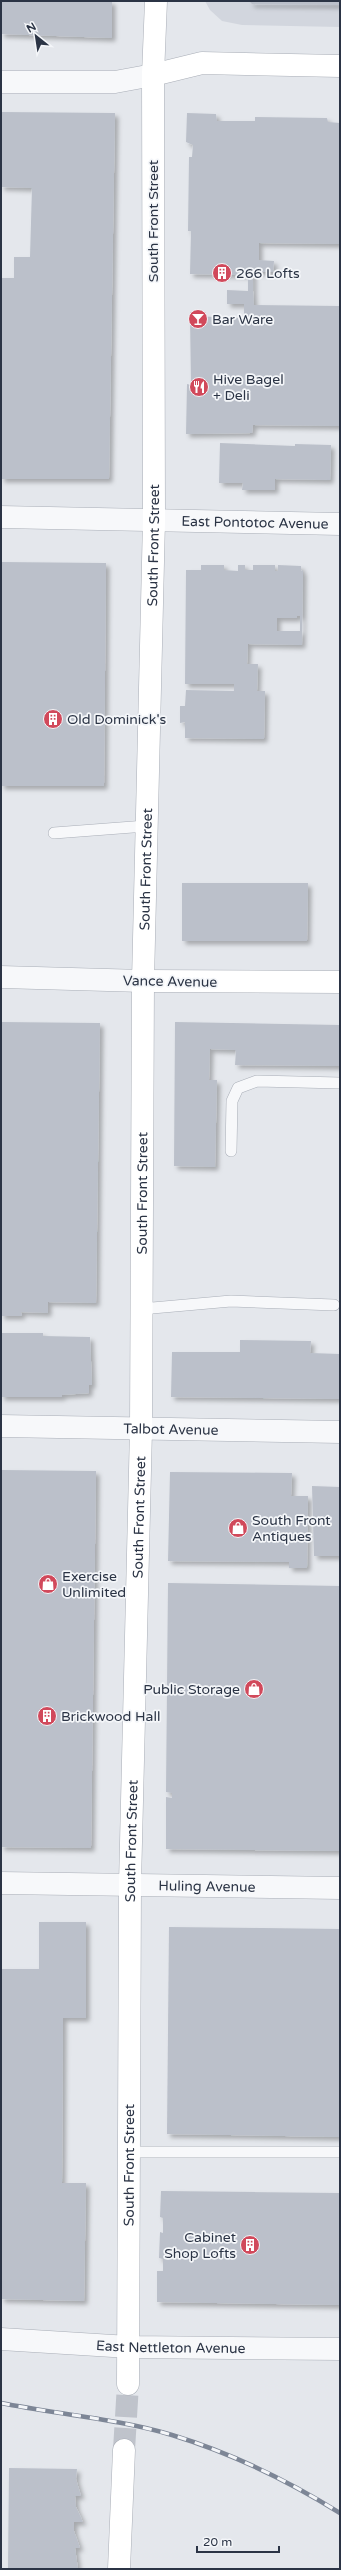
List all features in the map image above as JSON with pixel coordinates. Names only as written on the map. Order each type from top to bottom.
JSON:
[{"type":"main road","name":"South Front Street","points":[[128,2384],[130,1884],[140,1429],[143,981],[154,520],[153,75],[156,1]]},
{"type":"main road","points":[[153,75],[202,64],[340,66]]},
{"type":"main road","name":"Vance Avenue","points":[[143,981],[340,982]]},
{"type":"main road","points":[[119,2569],[124,2450]]},
{"type":"street","points":[[1,82],[115,82],[153,75]]},
{"type":"street","name":"East Pontotoc Avenue","points":[[1,517],[340,524]]},
{"type":"street","name":"Vance Avenue","points":[[1,977],[143,981]]},
{"type":"street","name":"Talbot Avenue","points":[[1,1426],[340,1432]]},
{"type":"street","name":"Huling Avenue","points":[[1,1883],[340,1888]]},
{"type":"street","name":"East Nettleton Avenue","points":[[1,2339],[129,2347],[340,2349]]},
{"type":"lane","points":[[54,833],[146,826]]},
{"type":"lane","points":[[230,1151],[232,1101],[238,1088],[257,1081],[340,1083]]},
{"type":"lane","points":[[141,1309],[231,1301],[334,1305]]},
{"type":"lane","points":[[130,2152],[340,2152]]},
{"type":"shaded area","points":[[205,1],[340,1],[340,27],[242,25],[222,21],[210,10]]},
{"type":"building","points":[[1,1],[112,1],[112,38],[1,34]]},
{"type":"building","points":[[249,1],[340,1],[340,5],[252,4]]},
{"type":"building","points":[[1,112],[115,113],[109,479],[1,479],[1,278],[14,278],[14,257],[30,257],[32,188],[1,187]]},
{"type":"building","name":"266 Lofts","points":[[187,113],[216,114],[217,121],[255,121],[255,117],[327,118],[328,122],[340,123],[340,244],[259,243],[259,260],[274,261],[273,272],[253,272],[253,291],[254,305],[340,306],[340,426],[253,425],[252,433],[186,434],[187,384],[191,385],[190,316],[244,318],[244,304],[227,304],[227,290],[248,291],[248,275],[190,274],[191,231],[188,231],[189,157],[192,157],[193,145],[186,142]]},
{"type":"building","points":[[220,443],[295,446],[295,444],[331,445],[330,480],[275,479],[275,490],[242,490],[243,483],[219,483]]},
{"type":"building","name":"Old Dominick's","points":[[1,562],[106,563],[104,786],[1,786]]},
{"type":"building","points":[[201,565],[224,565],[224,570],[238,571],[238,565],[245,565],[245,570],[253,570],[253,565],[275,565],[275,571],[278,571],[278,565],[301,566],[301,571],[303,570],[302,645],[248,644],[247,664],[258,664],[257,691],[265,691],[264,739],[185,738],[185,722],[180,723],[180,706],[185,706],[186,690],[234,691],[234,684],[185,684],[186,570],[201,570]],"holes":[[[297,616],[300,616],[300,631],[277,631],[277,618],[297,618]]]},
{"type":"building","points":[[182,883],[308,883],[307,941],[182,941]]},
{"type":"building","points":[[1,1022],[100,1023],[96,1303],[48,1302],[48,1313],[21,1312],[22,1316],[1,1316]]},
{"type":"building","points":[[175,1022],[340,1025],[340,1066],[235,1065],[236,1050],[210,1049],[209,1080],[217,1080],[215,1167],[174,1166]]},
{"type":"building","points":[[1,1333],[43,1333],[43,1336],[90,1337],[92,1385],[89,1385],[89,1393],[62,1395],[62,1397],[1,1397]]},
{"type":"building","points":[[240,1340],[311,1341],[310,1353],[340,1354],[340,1399],[171,1397],[172,1352],[240,1352]]},
{"type":"building","name":"Exercise Unlimited","points":[[1,1470],[96,1471],[91,1848],[1,1847]]},
{"type":"building","name":"South Front Antiques","points":[[170,1472],[292,1473],[291,1496],[308,1496],[307,1568],[289,1568],[289,1562],[168,1561]]},
{"type":"building","points":[[312,1486],[340,1487],[340,1556],[314,1556]]},
{"type":"building","name":"Public Storage","points":[[168,1583],[340,1586],[340,1851],[166,1849],[166,1797],[172,1798],[172,1793],[166,1792]]},
{"type":"building","points":[[39,1922],[86,1922],[86,2018],[63,2018],[62,2183],[86,2183],[84,2301],[1,2299],[1,1969],[39,1969]]},
{"type":"building","points":[[169,1927],[340,1929],[340,2137],[167,2134]]},
{"type":"building","name":"Cabinet Shop Lofts","points":[[161,2191],[340,2193],[340,2305],[157,2302],[157,2271],[163,2271],[163,2259],[159,2258],[160,2232],[163,2233],[163,2218],[160,2217]]},
{"type":"building","points":[[9,2468],[77,2469],[76,2479],[81,2496],[75,2496],[76,2507],[83,2522],[74,2522],[74,2531],[80,2548],[75,2548],[78,2569],[8,2569]]},
{"type":"tunnel","points":[[124,2450],[128,2384]]},
{"type":"railway","points":[[1,2403],[152,2429],[194,2442],[258,2468],[300,2489],[340,2513]]},
{"type":"place","name":"266 Lofts","points":[[222,273]]},
{"type":"place","name":"Bar Ware","points":[[198,319]]},
{"type":"place","name":"Hive Bagel + Deli","points":[[199,387]]},
{"type":"place","name":"Old Dominick's","points":[[53,719]]},
{"type":"place","name":"South Front Antiques","points":[[238,1528]]},
{"type":"place","name":"Exercise Unlimited","points":[[48,1584]]},
{"type":"place","name":"Public Storage","points":[[254,1689]]},
{"type":"place","name":"Brickwood Hall","points":[[47,1716]]},
{"type":"place","name":"Cabinet Shop Lofts","points":[[250,2245]]}]
